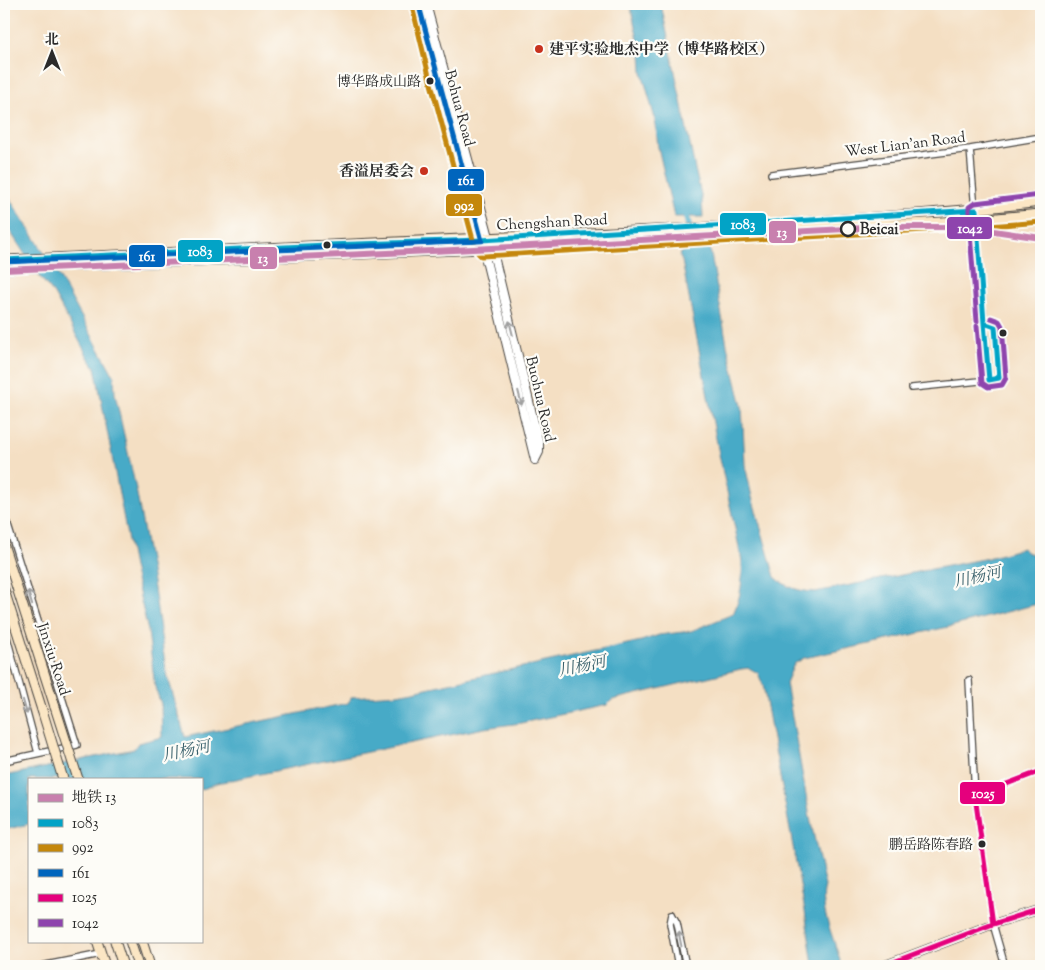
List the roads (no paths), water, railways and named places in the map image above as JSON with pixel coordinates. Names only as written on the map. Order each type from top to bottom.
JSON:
[{"type":"main road","name":"Chengshan Road","points":[[5,264],[317,245],[486,244],[665,234],[976,210],[1041,202]]},
{"type":"main road","name":"Chengshan Road","points":[[714,231],[976,220],[1041,214]]},
{"type":"main road","name":"Jinxiu Road","points":[[4,547],[78,778]]},
{"type":"main road","name":"Jinxiu Road","points":[[4,590],[64,778]]},
{"type":"main road","points":[[96,942],[105,966]]},
{"type":"main road","points":[[115,942],[123,966]]},
{"type":"main road","points":[[130,942],[138,966]]},
{"type":"main road","points":[[142,942],[150,966]]},
{"type":"street","name":"Bohua Road","points":[[419,4],[437,78],[486,244]]},
{"type":"street","name":"Bohua Road","points":[[426,4],[486,244]]},
{"type":"street","name":"West Lian'an Road","points":[[771,174],[970,149],[1041,137]]},
{"type":"street","points":[[912,388],[989,380],[970,149]]},
{"type":"street","name":"Buohua Road","points":[[486,244],[539,443],[539,452],[535,460],[486,244]]},
{"type":"street","points":[[4,513],[77,745],[4,761]]},
{"type":"street","points":[[4,626],[38,753]]},
{"type":"street","points":[[969,680],[975,796],[993,924],[1005,966]]},
{"type":"street","points":[[975,796],[1041,771]]},
{"type":"street","points":[[883,966],[993,924],[1041,909]]},
{"type":"street","points":[[678,966],[670,924],[672,914],[677,923],[686,966]]},
{"type":"street","points":[[41,966],[100,954]]},
{"type":"water","points":[[630,4],[661,4],[702,199],[703,217],[674,217],[658,147],[655,119],[642,72],[641,53]]},
{"type":"water","name":"川杨河","points":[[4,190],[59,276],[114,376],[115,394],[136,489],[153,582],[166,670],[185,737],[348,703],[352,697],[413,691],[641,641],[659,635],[691,631],[733,614],[741,588],[742,561],[720,459],[682,261],[679,255],[682,252],[709,243],[727,345],[742,406],[745,465],[752,497],[775,577],[784,584],[794,588],[815,592],[988,558],[1023,548],[1031,554],[1041,552],[1041,603],[953,626],[804,658],[794,664],[786,683],[811,823],[825,886],[824,906],[841,966],[813,965],[805,911],[763,685],[758,673],[749,668],[612,700],[607,705],[521,723],[484,728],[217,783],[202,790],[202,778],[28,778],[28,824],[4,830],[4,776],[134,749],[138,743],[162,737],[161,704],[155,687],[148,631],[133,567],[95,367],[54,294],[39,276],[4,222]]},
{"type":"waterway","points":[[685,210],[696,258]]},
{"type":"metro line","name":"13","points":[[4,270],[454,250],[884,227],[967,227],[1041,238]]},
{"type":"place","name":"建平实验地杰中学（博华路校区）","points":[[539,49]]},
{"type":"place","name":"博华路成山路","points":[[430,81]]},
{"type":"place","name":"香溢居委会","points":[[424,171]]},
{"type":"place","name":"Beicai","points":[[848,229]]},
{"type":"place","name":"鹏岳路陈春路","points":[[982,844]]}]
